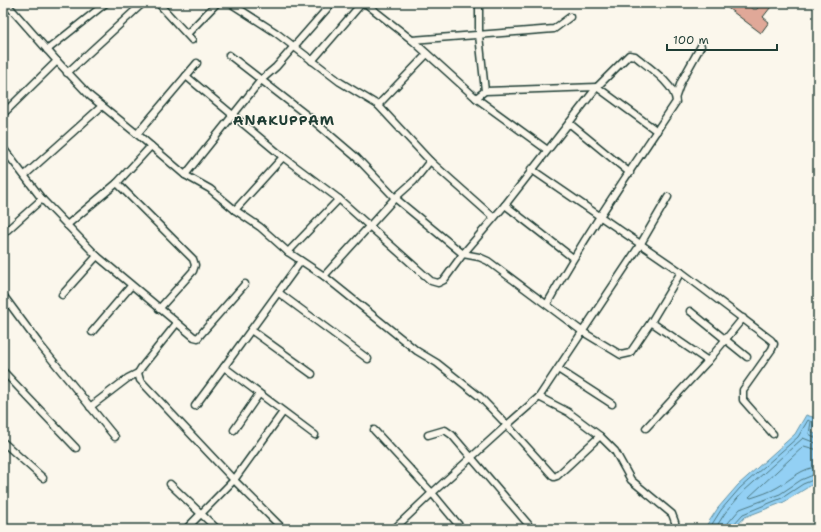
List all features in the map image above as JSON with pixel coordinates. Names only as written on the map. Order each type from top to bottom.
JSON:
[{"type":"street","points":[[6,3],[67,73],[102,106],[185,175],[210,189],[260,227],[288,252],[324,276],[417,351],[437,363],[480,397],[554,476],[557,476],[600,436]]},
{"type":"street","points":[[48,50],[106,3]]},
{"type":"street","points":[[67,73],[143,3]]},
{"type":"street","points":[[158,3],[192,40]]},
{"type":"street","points":[[187,34],[217,3]]},
{"type":"street","points":[[230,3],[276,32],[312,61],[378,105],[430,161],[493,218]]},
{"type":"street","points":[[185,175],[234,116],[261,80],[294,47],[332,3]]},
{"type":"street","points":[[312,61],[362,3]]},
{"type":"street","points":[[365,3],[412,40],[476,98],[546,149]]},
{"type":"street","points":[[479,3],[479,35],[485,90]]},
{"type":"street","points":[[412,40],[554,29],[570,17]]},
{"type":"street","points":[[547,304],[600,215],[630,173],[676,102],[676,96],[681,82],[701,46]]},
{"type":"street","points":[[378,105],[427,54]]},
{"type":"street","points":[[229,55],[309,116],[357,158],[395,198],[463,254],[479,257],[488,261],[583,332],[621,355],[625,356],[630,353],[651,322],[681,272]]},
{"type":"street","points":[[186,76],[283,157],[339,199],[431,281],[438,283],[444,280],[597,86],[629,55],[635,56],[656,72],[676,96]]},
{"type":"street","points":[[3,114],[57,62]]},
{"type":"street","points":[[137,134],[197,63]]},
{"type":"street","points":[[476,98],[485,90],[597,86],[657,131]]},
{"type":"street","points":[[25,175],[102,106]]},
{"type":"street","points":[[569,123],[630,173]]},
{"type":"street","points":[[67,224],[117,183],[151,146]]},
{"type":"street","points":[[3,148],[42,199],[97,256],[159,310],[194,337],[198,338],[245,284]]},
{"type":"street","points":[[236,210],[283,157]]},
{"type":"street","points":[[324,276],[395,198],[414,181],[430,161]]},
{"type":"street","points":[[531,170],[600,215],[640,245],[681,272],[771,340],[774,344],[743,390],[742,395],[743,400],[773,434]]},
{"type":"street","points":[[117,183],[193,259],[195,265],[193,270],[159,310]]},
{"type":"street","points":[[394,529],[539,397],[640,245],[668,197]]},
{"type":"street","points":[[3,234],[42,199]]},
{"type":"street","points":[[288,252],[339,199]]},
{"type":"street","points":[[504,205],[573,258]]},
{"type":"street","points":[[62,295],[97,256]]},
{"type":"street","points":[[195,406],[301,261]]},
{"type":"street","points":[[92,332],[131,286]]},
{"type":"street","points":[[279,293],[368,359]]},
{"type":"street","points":[[3,295],[40,346],[115,437]]},
{"type":"street","points":[[690,311],[746,358]]},
{"type":"street","points":[[646,428],[708,361],[743,318]]},
{"type":"street","points":[[651,322],[708,361]]},
{"type":"street","points":[[90,408],[128,378],[138,373],[177,323]]},
{"type":"street","points":[[251,330],[312,374]]},
{"type":"street","points":[[224,367],[315,435]]},
{"type":"street","points":[[558,369],[612,404]]},
{"type":"street","points":[[3,371],[76,448]]},
{"type":"street","points":[[138,373],[143,384],[234,480],[283,529]]},
{"type":"street","points":[[234,430],[259,394]]},
{"type":"street","points":[[539,397],[568,412],[600,436],[615,451],[631,480],[672,514],[676,529]]},
{"type":"street","points":[[186,529],[234,480],[283,412]]},
{"type":"street","points":[[374,430],[432,493],[462,529]]},
{"type":"street","points":[[428,435],[441,431],[448,431],[528,524]]},
{"type":"street","points":[[3,442],[42,478]]},
{"type":"street","points":[[170,484],[217,529]]},
{"type":"water","points":[[806,415],[816,418],[812,432],[818,436],[818,481],[784,502],[745,517],[734,529],[704,529],[718,508],[738,485],[795,434]]},
{"type":"building","points":[[721,3],[745,3],[753,9],[757,9],[762,3],[774,3],[763,17],[769,22],[761,33]]},
{"type":"district","name":"ANAKUPPAM","points":[[284,120]]}]
